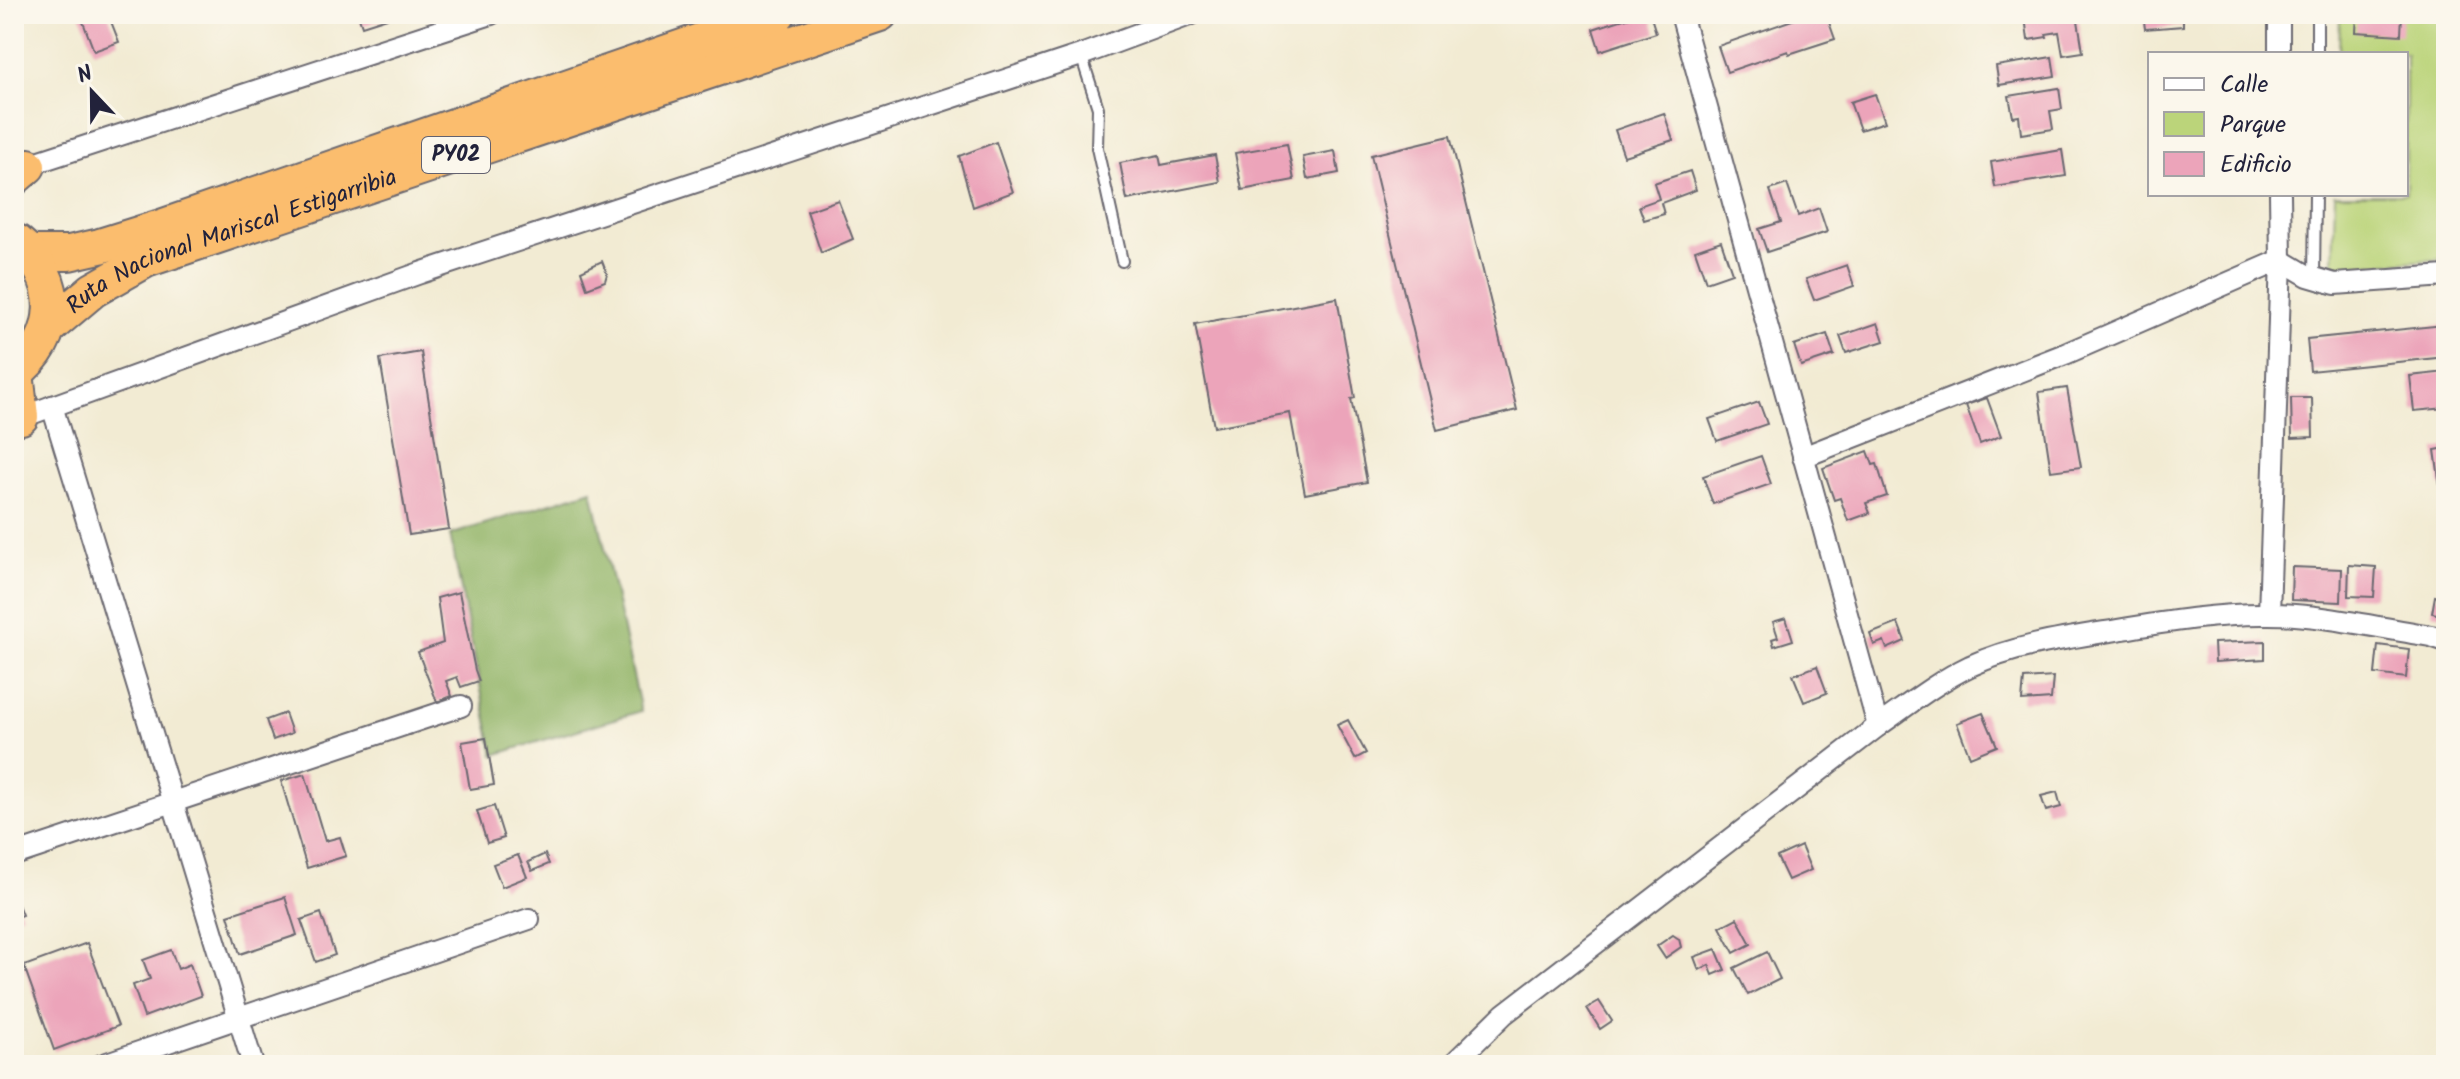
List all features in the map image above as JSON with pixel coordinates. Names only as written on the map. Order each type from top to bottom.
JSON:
[{"type":"highway","name":"Ruta Nacional Mariscal Estigarribia","points":[[22,246],[69,253],[146,232],[778,14]]},
{"type":"highway","name":"Ruta Nacional Mariscal Estigarribia","points":[[48,328],[93,290],[146,260],[880,14]]},
{"type":"highway","name":"PY02","points":[[15,373],[35,355],[48,328],[51,308],[49,288],[42,269],[22,246]]},
{"type":"highway","points":[[15,373],[23,416]]},
{"type":"street","points":[[422,14],[428,34]]},
{"type":"street","points":[[19,171],[428,34],[458,19],[491,14]]},
{"type":"street","points":[[253,1065],[172,802],[23,416],[420,273],[1081,55],[1192,14]]},
{"type":"street","points":[[1681,14],[1878,726]]},
{"type":"street","points":[[2279,14],[2279,52]]},
{"type":"street","points":[[2269,614],[2281,260],[2280,196]]},
{"type":"street","points":[[1803,457],[2065,354],[2281,260]]},
{"type":"street","points":[[2281,260],[2314,278],[2335,284],[2446,276]]},
{"type":"street","points":[[1452,1065],[1504,1014],[1878,726],[1956,674],[2005,652],[2169,622],[2269,614],[2338,621],[2446,641]]},
{"type":"street","points":[[14,855],[461,706]]},
{"type":"street","points":[[101,1065],[529,919]]},
{"type":"lane","points":[[2317,14],[2317,52]]},
{"type":"lane","points":[[1081,55],[1098,108],[1097,148],[1122,261]]},
{"type":"lane","points":[[2314,278],[2315,196]]},
{"type":"green space","points":[[2340,14],[2446,14],[2446,259],[2333,267],[2335,196],[2408,196],[2408,52],[2339,52]]},
{"type":"green space","points":[[592,490],[641,711],[494,755],[450,535]]},
{"type":"building","points":[[80,14],[108,14],[119,42],[94,51]]},
{"type":"building","points":[[358,14],[386,14],[387,18],[362,26]]},
{"type":"building","points":[[1639,14],[1650,14],[1656,33],[1600,51],[1593,29]]},
{"type":"building","points":[[1800,14],[1826,14],[1835,39],[1727,72],[1718,46],[1801,17]]},
{"type":"building","points":[[2043,14],[2044,20],[2057,18],[2057,14],[2077,14],[2083,52],[2063,55],[2059,32],[2028,40],[2025,17]]},
{"type":"building","points":[[2143,14],[2183,14],[2183,26],[2145,29]]},
{"type":"building","points":[[2357,14],[2402,14],[2401,35],[2356,32]]},
{"type":"building","points":[[2052,57],[2055,76],[1999,85],[1996,66]]},
{"type":"building","points":[[2059,88],[2062,109],[2050,111],[2053,129],[2021,134],[2019,116],[2013,117],[2009,96]]},
{"type":"building","points":[[1875,94],[1885,122],[1860,130],[1850,102]]},
{"type":"building","points":[[1664,113],[1673,140],[1624,156],[1615,130]]},
{"type":"building","points":[[1450,136],[1517,410],[1437,430],[1371,155]]},
{"type":"building","points":[[996,142],[1013,192],[973,207],[959,156]]},
{"type":"building","points":[[1287,144],[1294,180],[1242,190],[1235,153]]},
{"type":"building","points":[[2062,150],[2066,176],[1995,187],[1991,162]]},
{"type":"building","points":[[1335,151],[1339,173],[1307,179],[1303,157]]},
{"type":"building","points":[[1159,155],[1161,165],[1215,155],[1220,182],[1127,200],[1120,163]]},
{"type":"building","points":[[1690,171],[1696,190],[1661,203],[1664,214],[1644,220],[1639,206],[1659,199],[1654,183]]},
{"type":"building","points":[[1787,184],[1798,216],[1819,208],[1827,232],[1767,252],[1759,229],[1781,222],[1770,190]]},
{"type":"building","points":[[838,200],[853,239],[821,253],[807,211]]},
{"type":"building","points":[[1721,241],[1732,273],[1706,282],[1695,250]]},
{"type":"building","points":[[602,261],[607,274],[605,281],[587,288],[581,271]]},
{"type":"building","points":[[1847,265],[1854,286],[1814,300],[1806,279]]},
{"type":"building","points":[[1337,298],[1355,398],[1351,399],[1367,482],[1305,494],[1290,413],[1214,427],[1195,324]]},
{"type":"building","points":[[1878,323],[1884,341],[1846,353],[1840,336]]},
{"type":"building","points":[[2444,325],[2446,357],[2310,371],[2307,339]]},
{"type":"building","points":[[1827,334],[1834,355],[1801,366],[1794,345]]},
{"type":"building","points":[[421,352],[449,529],[409,535],[380,359]]},
{"type":"building","points":[[2446,372],[2446,408],[2414,411],[2410,376]]},
{"type":"building","points":[[2067,388],[2081,467],[2051,471],[2039,392]]},
{"type":"building","points":[[1987,398],[2001,436],[1980,444],[1966,405]]},
{"type":"building","points":[[2291,398],[2312,398],[2313,437],[2292,438]]},
{"type":"building","points":[[1759,402],[1767,424],[1717,441],[1709,419]]},
{"type":"building","points":[[2446,448],[2446,485],[2440,486],[2435,450]]},
{"type":"building","points":[[1868,451],[1873,465],[1877,464],[1887,496],[1866,503],[1870,513],[1848,521],[1840,498],[1834,500],[1823,468]]},
{"type":"building","points":[[1761,456],[1771,484],[1713,504],[1703,476]]},
{"type":"building","points":[[2349,565],[2376,567],[2374,597],[2348,596]]},
{"type":"building","points":[[2292,567],[2342,569],[2341,602],[2291,600]]},
{"type":"building","points":[[459,592],[479,681],[461,687],[457,677],[446,681],[452,696],[437,702],[418,652],[443,643],[437,598]]},
{"type":"building","points":[[2435,596],[2446,599],[2446,616],[2432,613]]},
{"type":"building","points":[[1786,618],[1793,640],[1774,646],[1772,639],[1778,637],[1773,622]]},
{"type":"building","points":[[1898,623],[1905,641],[1887,649],[1884,641],[1874,645],[1870,634]]},
{"type":"building","points":[[2265,641],[2265,659],[2215,662],[2214,643]]},
{"type":"building","points":[[2378,645],[2409,649],[2406,678],[2375,674]]},
{"type":"building","points":[[1817,666],[1827,693],[1804,702],[1793,675]]},
{"type":"building","points":[[2053,677],[2051,699],[2022,701],[2024,679]]},
{"type":"building","points":[[285,713],[292,733],[273,740],[266,720]]},
{"type":"building","points":[[1983,713],[1997,746],[1970,757],[1957,723]]},
{"type":"building","points":[[1348,720],[1366,753],[1355,759],[1337,725]]},
{"type":"building","points":[[486,738],[494,785],[470,789],[462,742]]},
{"type":"building","points":[[305,774],[325,841],[340,837],[346,856],[307,868],[281,781]]},
{"type":"building","points":[[2057,792],[2061,807],[2046,811],[2041,796]]},
{"type":"building","points":[[494,806],[504,838],[487,843],[477,811]]},
{"type":"building","points":[[1801,846],[1811,870],[1788,880],[1777,857]]},
{"type":"building","points":[[545,854],[549,864],[532,871],[528,862]]},
{"type":"building","points":[[518,855],[527,877],[502,887],[493,864]]},
{"type":"building","points":[[14,894],[22,915],[14,918]]},
{"type":"building","points":[[285,897],[297,935],[240,954],[228,915]]},
{"type":"building","points":[[321,913],[335,955],[316,962],[301,920]]},
{"type":"building","points":[[1737,918],[1751,944],[1734,953],[1720,927]]},
{"type":"building","points":[[1673,935],[1679,939],[1681,947],[1665,958],[1657,946]]},
{"type":"building","points":[[87,943],[118,1026],[54,1050],[24,966]]},
{"type":"building","points":[[1716,949],[1725,970],[1713,975],[1709,965],[1699,970],[1694,957]]},
{"type":"building","points":[[171,950],[178,969],[190,964],[201,996],[144,1017],[133,985],[150,979],[143,960]]},
{"type":"building","points":[[1767,952],[1780,979],[1748,995],[1734,968]]},
{"type":"building","points":[[1599,1001],[1612,1021],[1600,1029],[1587,1008]]}]
